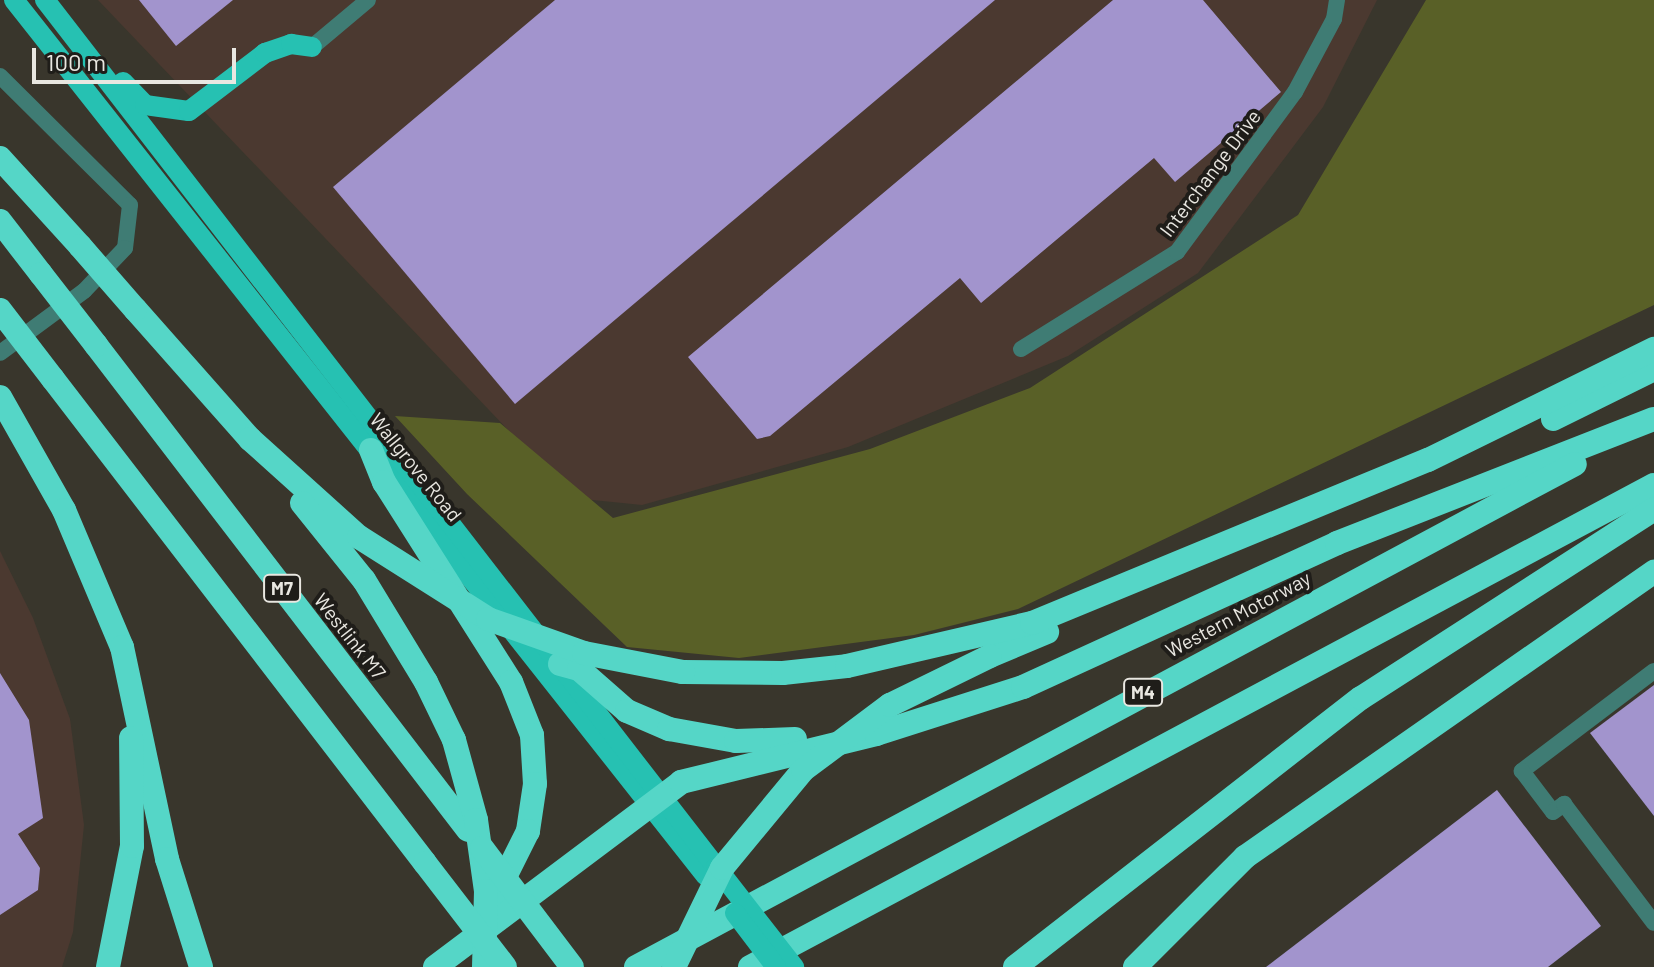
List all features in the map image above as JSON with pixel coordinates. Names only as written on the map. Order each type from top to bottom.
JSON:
[{"type":"highway","points":[[0,158],[250,439],[364,580],[426,682],[454,740],[476,820],[486,891],[484,967]]},
{"type":"highway","name":"Westlink M7","points":[[0,221],[572,967]]},
{"type":"highway","name":"M7","points":[[0,310],[505,967]]},
{"type":"highway","points":[[250,439],[359,537],[443,595],[512,629],[609,660],[683,672],[783,673],[847,666],[1032,623],[1441,455],[1654,349]]},
{"type":"highway","points":[[674,967],[736,847],[803,770],[890,705],[990,656],[1513,438],[1654,369]]},
{"type":"highway","points":[[3,402],[64,510],[111,625],[146,744],[179,908],[201,967]]},
{"type":"highway","points":[[435,967],[654,800],[694,776],[887,727],[1045,678],[1337,543],[1654,421]]},
{"type":"highway","name":"Western Motorway","points":[[636,967],[1654,421]]},
{"type":"highway","points":[[371,450],[384,482],[511,682],[532,735],[535,784],[523,846],[465,944]]},
{"type":"highway","points":[[750,967],[1654,485]]},
{"type":"highway","points":[[1018,966],[1361,698],[1654,509]]},
{"type":"highway","points":[[1123,967],[1169,917],[1221,876],[1654,572]]},
{"type":"highway","points":[[108,967],[129,871],[134,782],[111,625]]},
{"type":"highway","points":[[560,664],[579,669],[627,711],[696,736],[763,742],[887,727]]},
{"type":"highway","points":[[1135,967],[1221,876]]},
{"type":"main road","name":"Wallgrove Road","points":[[14,0],[711,872],[794,967]]},
{"type":"main road","name":"Wallgrove Road","points":[[46,0],[560,664],[654,800]]},
{"type":"main road","points":[[46,0],[145,105],[166,112],[200,107],[278,47],[312,47]]},
{"type":"main road","name":"Wallgrove Road","points":[[711,872],[776,967]]},
{"type":"street","points":[[312,47],[368,0]]},
{"type":"street","name":"Interchange Drive","points":[[1021,349],[1177,252],[1295,92],[1334,19],[1337,0]]},
{"type":"street","points":[[0,76],[130,205],[125,248],[84,291],[0,353]]},
{"type":"street","points":[[1654,671],[1522,771],[1553,812],[1564,804],[1654,923]]},
{"type":"shaded area","points":[[98,0],[1377,0],[1323,107],[1198,273],[1068,356],[848,447],[642,505],[573,498]]},
{"type":"shaded area","points":[[0,551],[33,618],[70,719],[84,825],[73,932],[62,967],[0,967]]},
{"type":"green space","points":[[1426,0],[1654,0],[1654,305],[1018,609],[914,635],[739,658],[627,647],[467,494],[395,416],[500,423],[613,518],[870,449],[1030,388],[1298,215]]},
{"type":"building","points":[[139,0],[233,0],[176,46]]},
{"type":"building","points":[[555,0],[995,0],[515,404],[333,187]]},
{"type":"building","points":[[1113,0],[1203,0],[1281,92],[1175,182],[1154,158],[981,303],[960,278],[770,436],[757,439],[688,357]]},
{"type":"building","points":[[0,673],[29,720],[43,818],[18,834],[40,868],[38,890],[0,915]]},
{"type":"building","points":[[1654,685],[1654,816],[1590,733]]},
{"type":"building","points":[[1497,790],[1601,926],[1548,967],[1266,967]]}]
